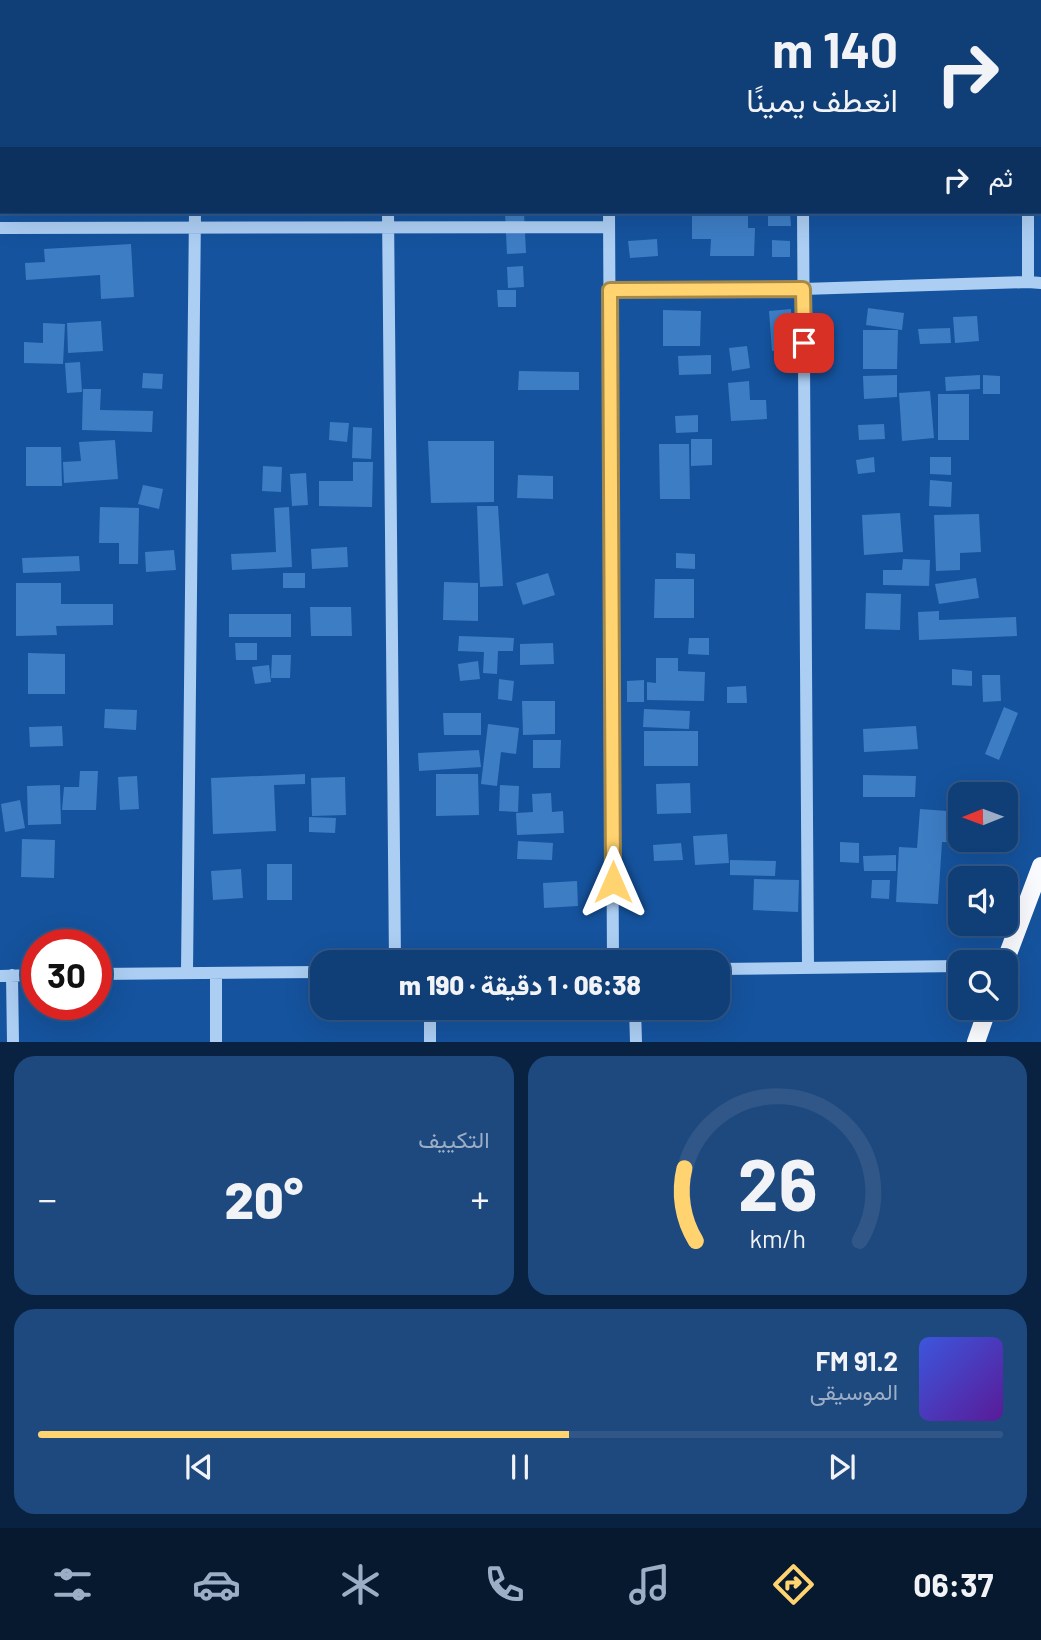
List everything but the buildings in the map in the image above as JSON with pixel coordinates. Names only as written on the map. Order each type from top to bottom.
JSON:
[{"type":"main road","points":[[1010,950],[1041,866]]},
{"type":"main road","points":[[976,1041],[984,1020]]},
{"type":"street","points":[[187,972],[195,214]]},
{"type":"street","points":[[388,214],[395,950]]},
{"type":"street","points":[[608,214],[613,950]]},
{"type":"street","points":[[803,214],[808,967]]},
{"type":"street","points":[[610,290],[803,289],[1035,282],[1028,214]]},
{"type":"street","points":[[0,228],[608,227]]},
{"type":"street","points":[[730,969],[948,966]]},
{"type":"street","points":[[112,974],[310,972]]},
{"type":"street","points":[[216,974],[216,1041]]},
{"type":"street","points":[[6,975],[13,1041]]},
{"type":"street","points":[[430,1020],[430,1041]]},
{"type":"street","points":[[635,1020],[636,1041]]},
{"type":"route","points":[[613,882],[610,290],[803,289],[804,343]]}]
